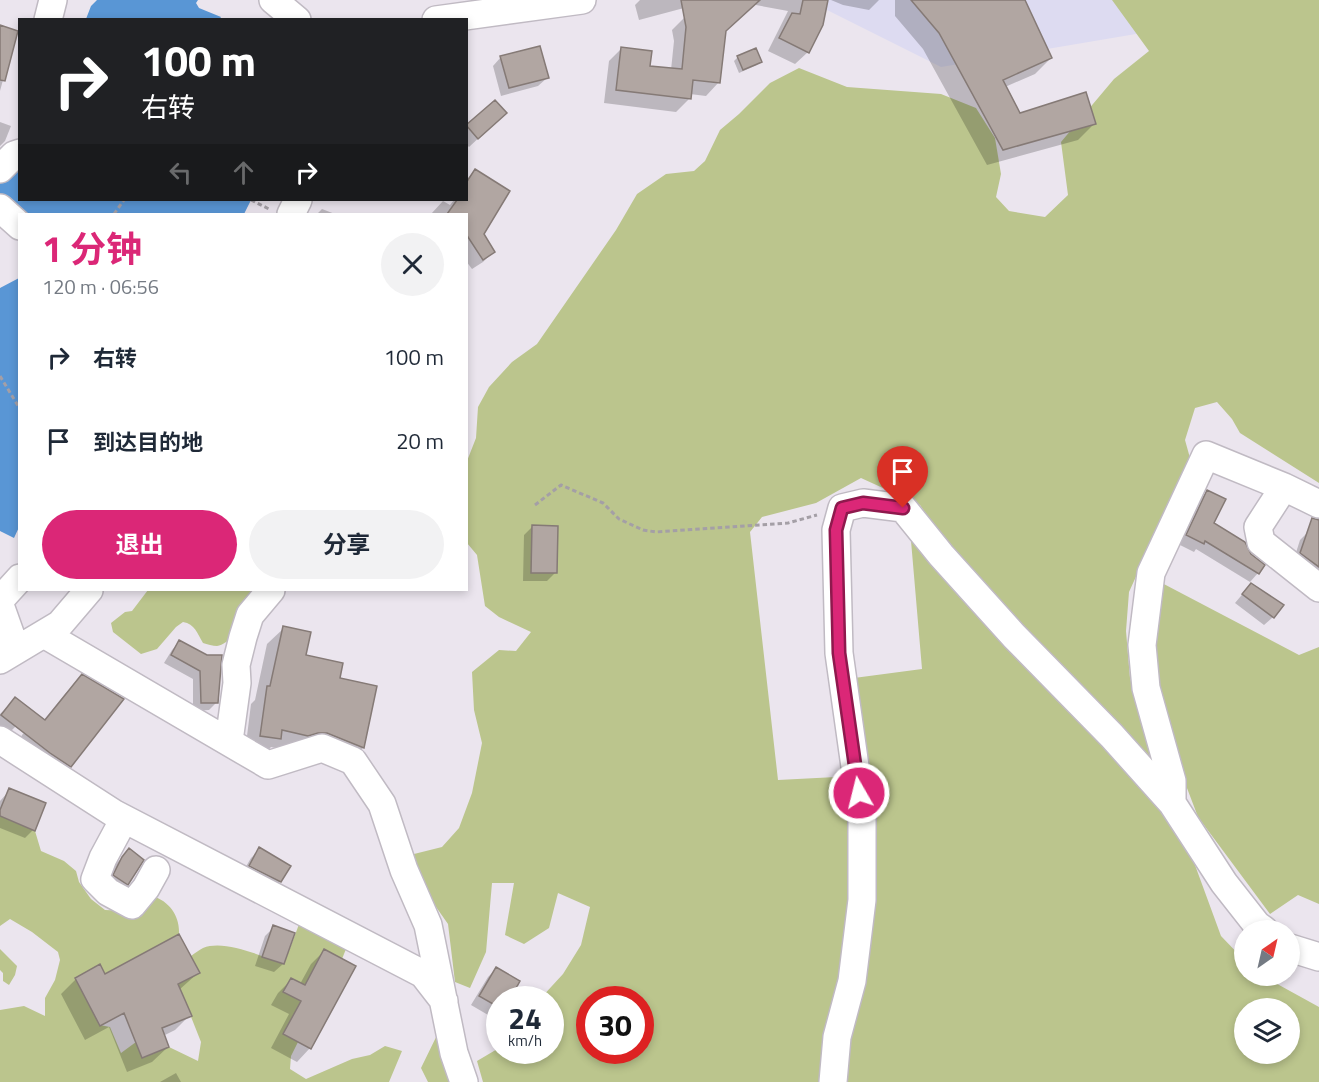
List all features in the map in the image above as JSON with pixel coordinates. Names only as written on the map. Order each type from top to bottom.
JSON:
[{"type":"street","points":[[48,18],[53,0]]},
{"type":"street","points":[[273,0],[295,18]]},
{"type":"street","points":[[450,18],[582,0]]},
{"type":"street","points":[[0,169],[18,154]]},
{"type":"street","points":[[280,212],[296,201]]},
{"type":"street","points":[[0,208],[18,224]]},
{"type":"street","points":[[1172,803],[1172,781],[1146,688],[1142,645],[1151,573],[1206,455],[1319,504]]},
{"type":"street","points":[[1284,487],[1258,527],[1261,542],[1319,588]]},
{"type":"street","points":[[833,1082],[837,1037],[852,981],[862,900],[862,816],[839,653],[836,530],[842,508],[863,503],[903,508],[1006,628],[1112,736],[1172,803],[1224,883],[1253,920]]},
{"type":"street","points":[[0,600],[18,580]]},
{"type":"street","points":[[0,605],[8,655],[60,624],[88,591]]},
{"type":"street","points":[[229,741],[237,683],[236,665],[243,637],[250,615],[270,591]]},
{"type":"street","points":[[44,633],[268,765],[322,748],[353,761],[381,804],[404,870],[428,925],[453,1053],[464,1082]]},
{"type":"street","points":[[0,740],[124,819],[423,975],[444,1001]]},
{"type":"street","points":[[124,819],[103,858],[95,879],[108,892],[132,906],[156,870]]},
{"type":"street","points":[[1300,951],[1319,957]]},
{"type":"path","points":[[253,201],[280,212]]},
{"type":"path","points":[[0,376],[18,406]]},
{"type":"path","points":[[535,505],[561,485],[603,503],[619,519],[643,530],[656,532],[788,523],[842,508]]},
{"type":"shaded area","points":[[807,0],[1319,0],[1319,3],[941,67]]},
{"type":"green space","points":[[1112,0],[1319,0],[1319,483],[1240,433],[1232,419],[1217,402],[1195,408],[1185,440],[1190,458],[1129,592],[1126,631],[1130,678],[1163,775],[948,547],[920,505],[861,478],[816,503],[762,517],[750,532],[778,780],[836,777],[862,770],[854,678],[922,669],[910,529],[952,589],[1137,782],[1188,846],[1221,936],[1234,950],[1234,986],[1281,986],[1319,1007],[1319,1082],[483,1082],[477,1061],[486,1056],[486,1064],[564,1064],[564,986],[552,986],[563,974],[581,945],[590,907],[558,893],[549,928],[524,944],[505,935],[514,883],[492,883],[486,952],[470,988],[455,982],[448,924],[422,887],[410,855],[442,847],[459,828],[472,793],[482,743],[474,710],[472,672],[499,650],[516,651],[531,632],[499,617],[485,606],[477,555],[468,544],[468,458],[476,438],[478,407],[489,387],[512,362],[537,344],[616,230],[637,194],[666,174],[694,171],[705,161],[720,130],[770,83],[799,68],[847,87],[941,94],[976,108],[995,138],[1001,174],[996,197],[1009,211],[1045,217],[1068,195],[1061,142],[1114,79],[1149,51]]},
{"type":"green space","points":[[1160,582],[1299,655],[1319,647],[1319,904],[1298,895],[1270,914],[1198,817],[1179,767],[1152,670]]},
{"type":"green space","points":[[147,591],[270,591],[239,631],[224,644],[217,646],[203,643],[193,627],[183,622],[157,649],[141,654],[113,632],[111,623],[125,612],[132,611]]},
{"type":"green space","points":[[0,816],[35,831],[41,851],[64,861],[76,871],[79,882],[91,899],[105,910],[128,911],[152,896],[169,906],[176,916],[179,934],[105,974],[100,965],[75,978],[100,1025],[110,1027],[121,1053],[136,1042],[142,1058],[169,1047],[198,1061],[201,1042],[178,984],[200,973],[191,956],[203,948],[222,946],[244,950],[284,964],[301,919],[348,944],[342,959],[324,949],[305,985],[291,978],[284,991],[301,1001],[283,1034],[298,1042],[291,1056],[290,1069],[306,1079],[352,1059],[370,1055],[385,1046],[402,1051],[389,1082],[0,1082],[0,1010],[24,1006],[45,1016],[45,998],[55,980],[60,960],[58,952],[10,919],[0,926]]},
{"type":"green space","points":[[0,949],[17,966],[9,985],[3,981],[3,973],[0,970]]},
{"type":"green space","points":[[440,1029],[455,1082],[428,1082],[421,1068]]},
{"type":"water","points":[[97,0],[198,0],[196,3],[199,8],[221,17],[86,18],[91,6]]},
{"type":"water","points":[[18,155],[18,201],[250,201],[244,213],[18,213],[0,202],[0,169]]},
{"type":"water","points":[[18,279],[18,529],[14,538],[0,531],[0,288]]},
{"type":"building","points":[[681,0],[760,0],[726,31],[720,83],[693,80],[691,99],[616,90],[621,47],[652,51],[650,66],[682,69],[686,27]]},
{"type":"building","points":[[803,0],[828,0],[823,25],[809,53],[779,38],[792,13],[800,14]]},
{"type":"building","points":[[911,0],[1025,0],[1052,58],[1003,80],[1020,113],[1086,92],[1096,124],[1003,150],[939,33]]},
{"type":"building","points":[[0,25],[18,31],[5,81],[0,80]]},
{"type":"building","points":[[540,46],[549,78],[509,88],[500,56]]},
{"type":"building","points":[[756,48],[762,62],[743,70],[737,56]]},
{"type":"building","points":[[495,100],[507,113],[478,139],[468,127],[468,123]]},
{"type":"building","points":[[475,169],[510,191],[484,234],[495,252],[483,260],[468,237],[468,213],[448,213],[456,201],[468,201],[468,180]]},
{"type":"building","points":[[1207,490],[1226,499],[1214,523],[1245,542],[1251,554],[1265,565],[1259,574],[1205,541],[1204,544],[1186,535]]},
{"type":"building","points":[[1312,518],[1319,520],[1319,567],[1300,553]]},
{"type":"building","points":[[532,525],[558,526],[557,573],[531,573]]},
{"type":"building","points":[[1251,583],[1284,605],[1274,618],[1242,594]]},
{"type":"building","points":[[283,626],[311,632],[306,655],[343,663],[340,678],[377,686],[364,748],[327,733],[308,736],[282,730],[281,739],[260,736],[267,686],[270,686]]},
{"type":"building","points":[[179,640],[207,655],[222,655],[218,703],[201,703],[200,671],[171,655]]},
{"type":"building","points":[[82,674],[124,699],[71,767],[1,715],[15,697],[45,720]]},
{"type":"building","points":[[9,788],[46,803],[35,831],[0,816],[0,810]]},
{"type":"building","points":[[259,847],[291,866],[281,882],[249,866]]},
{"type":"building","points":[[129,848],[144,860],[128,885],[113,875]]},
{"type":"building","points":[[273,925],[295,933],[284,964],[262,957]]},
{"type":"building","points":[[179,934],[200,973],[178,984],[192,1016],[162,1028],[169,1047],[142,1058],[124,1013],[100,1026],[75,978],[100,964],[105,974]]},
{"type":"building","points":[[324,949],[356,966],[311,1049],[283,1034],[301,1001],[283,992],[291,978],[305,985]]},
{"type":"building","points":[[496,967],[520,981],[517,986],[486,986],[486,1000],[479,996]]},
{"type":"route","points":[[859,793],[839,653],[836,530],[842,508],[863,503],[903,508]]}]
